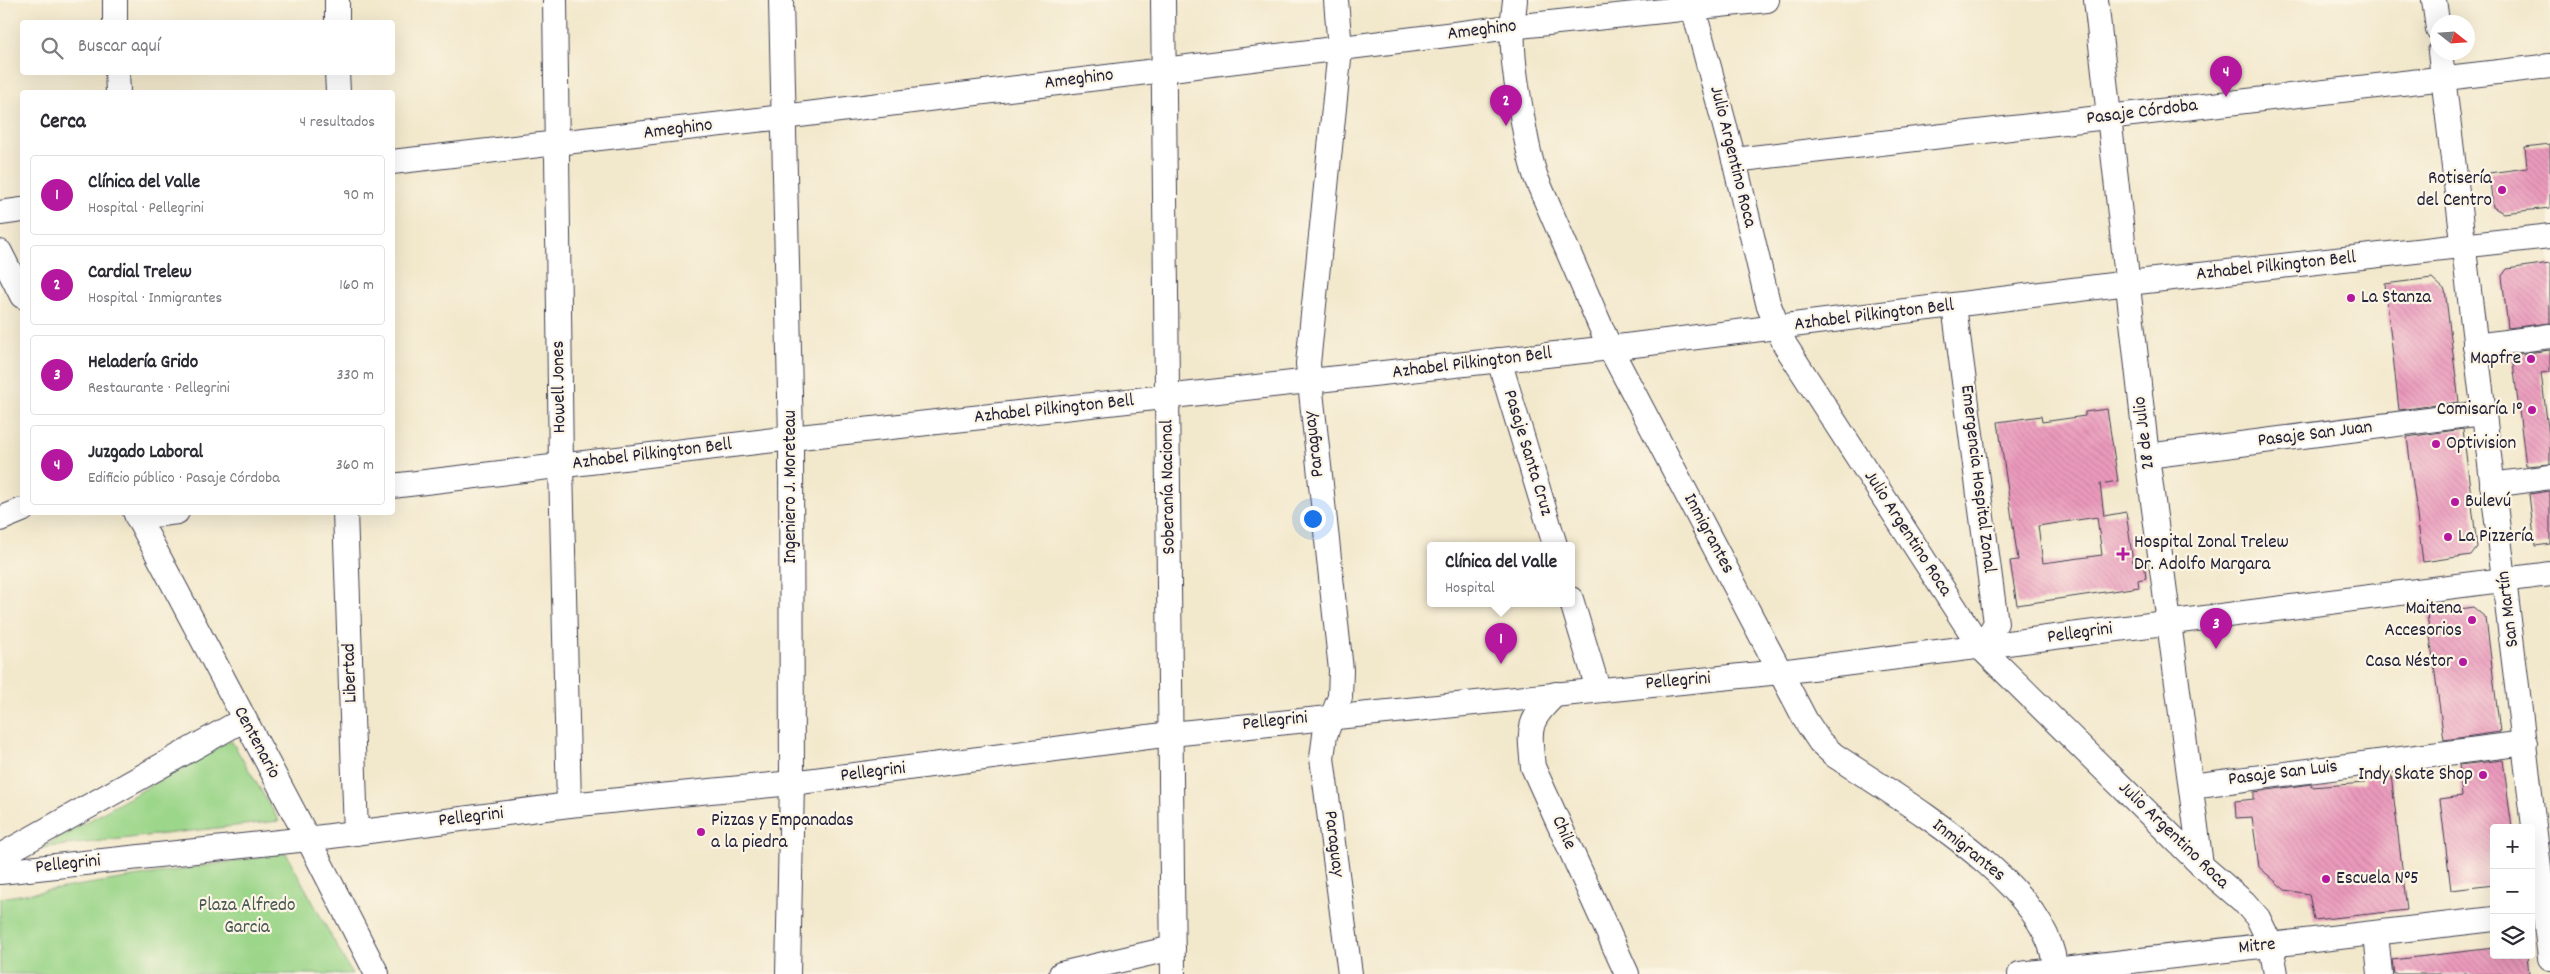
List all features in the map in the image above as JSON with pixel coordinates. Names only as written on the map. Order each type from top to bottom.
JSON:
[{"type":"street","points":[[114,0],[115,20]]},
{"type":"street","points":[[337,0],[337,20]]},
{"type":"street","name":"Howell Jones","points":[[555,0],[561,466],[570,805]]},
{"type":"street","name":"Ingeniero J. Moreteau","points":[[781,0],[782,118],[791,438],[792,783],[788,974]]},
{"type":"street","name":"Soberanía Nacional","points":[[1163,0],[1173,974]]},
{"type":"street","name":"Paraguay","points":[[1336,0],[1340,24],[1340,49],[1308,364],[1308,383],[1341,670],[1340,697],[1325,734],[1322,758],[1350,974]]},
{"type":"street","name":"Inmigrantes","points":[[1515,0],[1511,27],[1514,72],[1530,162],[1610,348],[1780,672],[1820,742],[1834,755],[1959,840],[2010,884],[2038,921],[2050,945],[2055,972]]},
{"type":"street","name":"Ameghino","points":[[395,162],[782,118],[1692,4],[1767,0]]},
{"type":"street","name":"28 de Julio","points":[[2096,0],[2147,456],[2201,865]]},
{"type":"street","points":[[2434,0],[2436,15]]},
{"type":"street","name":"Julio Argentino Roca","points":[[1692,4],[1734,160],[1768,303],[1785,345],[1981,648],[2201,865],[2244,902],[2258,918],[2271,946],[2276,974]]},
{"type":"street","name":"San Martín","points":[[2441,60],[2525,744],[2542,913],[2550,958]]},
{"type":"street","name":"Pasaje Córdoba","points":[[1734,160],[2550,66]]},
{"type":"street","points":[[117,75],[118,90]]},
{"type":"street","points":[[338,75],[338,90]]},
{"type":"street","points":[[0,213],[20,210]]},
{"type":"street","name":"Azhabel Pilkington Bell","points":[[395,486],[791,438],[1308,383],[1777,328],[2128,283],[2550,236]]},
{"type":"street","points":[[0,252],[20,292]]},
{"type":"street","name":"Emergencia Hospital Zonal","points":[[1954,306],[1996,622],[1981,648]]},
{"type":"street","points":[[2475,346],[2550,336]]},
{"type":"street","name":"Pasaje Santa Cruz","points":[[1499,360],[1554,542]]},
{"type":"street","name":"Pasaje San Juan","points":[[2147,456],[2483,413]]},
{"type":"street","points":[[2492,485],[2550,477]]},
{"type":"street","points":[[0,519],[20,511]]},
{"type":"street","name":"Centenario","points":[[136,515],[243,720],[308,839],[377,974]]},
{"type":"street","name":"Libertad","points":[[345,515],[356,833]]},
{"type":"street","name":"Pellegrini","points":[[0,872],[308,839],[570,805],[792,783],[1171,734],[1598,689],[1780,672],[1981,648],[2170,621],[2550,574]]},
{"type":"street","points":[[1573,607],[1598,689]]},
{"type":"street","name":"Chile","points":[[1556,694],[1537,712],[1533,722],[1531,736],[1533,766],[1627,974]]},
{"type":"street","name":"Pellegrini","points":[[0,856],[243,720]]},
{"type":"street","name":"Pasaje San Luis","points":[[2191,786],[2525,744]]},
{"type":"street","name":"Mitre","points":[[2020,974],[2055,972],[2490,920]]},
{"type":"street","points":[[2376,934],[2380,974]]},
{"type":"street","points":[[1061,974],[1173,948]]},
{"type":"green space","points":[[231,740],[279,821],[41,848]]},
{"type":"green space","name":"Plaza Alfredo Garcia","points":[[286,853],[352,974],[0,974],[0,898]]},
{"type":"building","points":[[2550,144],[2550,208],[2503,213],[2493,207],[2489,173],[2527,168],[2525,147]]},
{"type":"building","points":[[2550,263],[2550,323],[2508,328],[2502,276],[2507,269]]},
{"type":"building","points":[[2432,278],[2445,290],[2459,402],[2399,410],[2385,284]]},
{"type":"building","name":"Comisaría 1°","points":[[2550,350],[2550,372],[2541,373],[2550,444],[2550,464],[2526,466],[2512,355]]},
{"type":"building","points":[[2107,409],[2118,481],[2100,484],[2104,516],[2126,512],[2133,562],[2144,560],[2146,578],[2138,580],[2139,587],[2017,605],[2010,561],[2018,560],[1998,422],[2041,416],[2042,422],[2085,416],[2085,412]],"holes":[[[2097,517],[2102,555],[2043,563],[2038,526]]]},
{"type":"building","points":[[2463,429],[2477,547],[2471,555],[2423,562],[2407,437]]},
{"type":"building","points":[[2550,491],[2550,544],[2535,546],[2529,494]]},
{"type":"building","points":[[2473,607],[2486,618],[2500,732],[2444,740],[2427,614]]},
{"type":"building","points":[[2503,760],[2511,824],[2490,824],[2490,885],[2451,890],[2440,799],[2462,796],[2459,765]]},
{"type":"building","points":[[2391,774],[2407,910],[2314,920],[2309,894],[2285,890],[2259,867],[2252,817],[2236,818],[2235,801],[2254,799],[2254,792],[2311,784],[2311,787],[2365,783],[2365,778]]},
{"type":"building","points":[[2490,948],[2490,959],[2527,959],[2529,974],[2394,974],[2392,960]]},
{"type":"place","name":"Juzgado Laboral","points":[[2226,97]]},
{"type":"place","name":"Cardial Trelew","points":[[1506,126]]},
{"type":"place","name":"Rotisería del Centro","points":[[2502,190]]},
{"type":"place","name":"La Stanza","points":[[2351,298]]},
{"type":"place","name":"Mapfre","points":[[2531,359]]},
{"type":"place","name":"Comisaría 1°","points":[[2532,410]]},
{"type":"place","name":"Optivision","points":[[2436,444]]},
{"type":"place","name":"Bulevú","points":[[2455,502]]},
{"type":"place","name":"La Pizzería","points":[[2448,537]]},
{"type":"place","name":"Hospital Zonal Trelew Dr. Adolfo Margara","points":[[2123,554]]},
{"type":"place","name":"Maitena Accesorios","points":[[2472,620]]},
{"type":"place","name":"Heladería Grido","points":[[2216,649]]},
{"type":"place","name":"Casa Néstor","points":[[2463,662]]},
{"type":"place","name":"Clínica del Valle","points":[[1501,664]]},
{"type":"place","name":"Indy Skate Shop","points":[[2483,775]]},
{"type":"place","name":"Pizzas y Empanadas a la piedra","points":[[701,832]]},
{"type":"place","name":"Escuela N°5","points":[[2326,879]]}]
